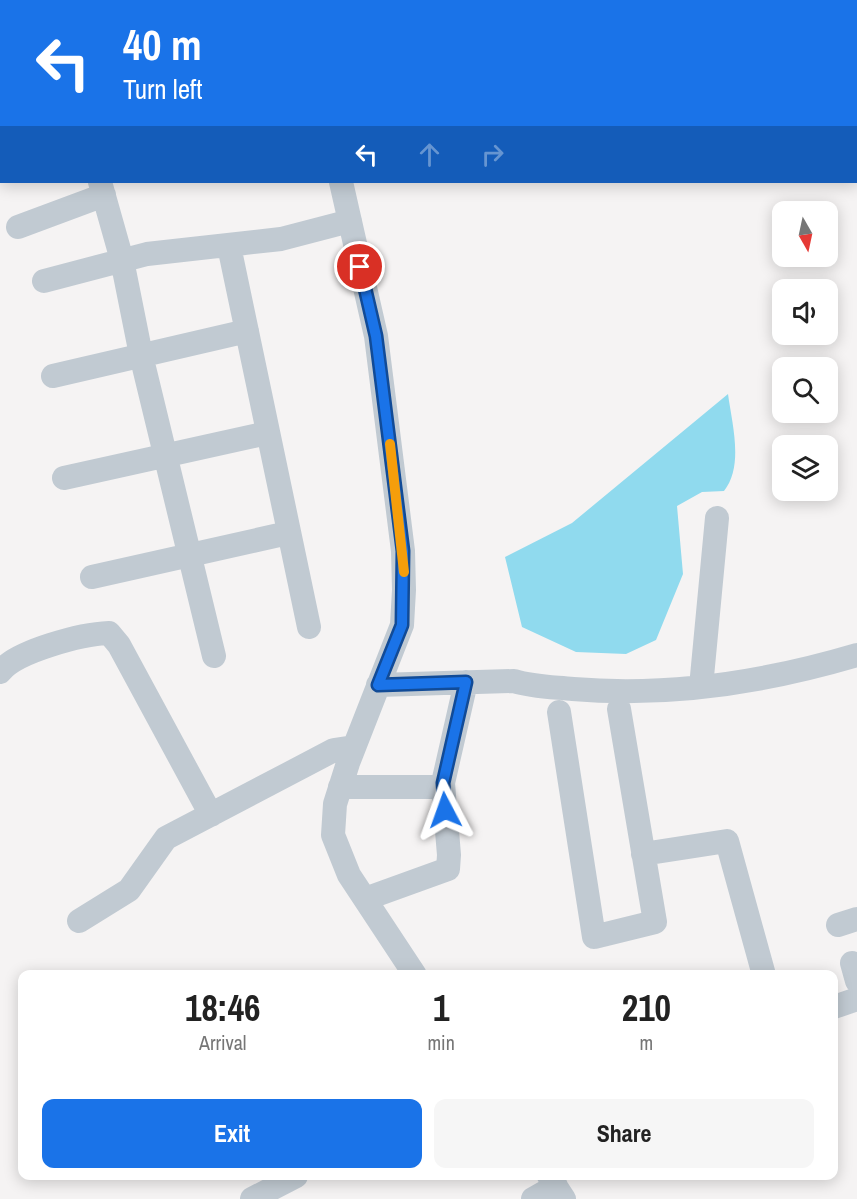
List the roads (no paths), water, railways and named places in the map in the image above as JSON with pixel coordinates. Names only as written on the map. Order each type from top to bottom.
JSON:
[{"type":"street","points":[[341,183],[376,336],[403,551],[402,625],[340,787],[335,804],[333,835],[349,875],[412,970]]},
{"type":"street","points":[[18,227],[102,188],[122,260],[141,355],[214,656]]},
{"type":"street","points":[[44,281],[147,254],[281,239],[350,221]]},
{"type":"street","points":[[229,246],[309,627]]},
{"type":"street","points":[[53,376],[247,331]]},
{"type":"street","points":[[64,478],[267,433]]},
{"type":"street","points":[[701,687],[717,519]]},
{"type":"street","points":[[92,577],[288,533]]},
{"type":"street","points":[[0,672],[7,663],[68,641],[109,633],[119,645],[211,814]]},
{"type":"street","points":[[378,685],[514,681],[528,685],[608,692],[701,687],[775,675],[857,655]]},
{"type":"street","points":[[365,899],[448,869],[450,855],[443,787],[446,764],[466,682]]},
{"type":"street","points":[[559,712],[594,937],[655,922],[619,709]]},
{"type":"street","points":[[79,921],[129,890],[166,838],[334,750],[354,747]]},
{"type":"street","points":[[340,787],[443,787]]},
{"type":"street","points":[[643,854],[727,840],[763,970]]},
{"type":"street","points":[[838,1006],[857,999]]},
{"type":"street","points":[[252,1199],[289,1180]]},
{"type":"street","points":[[533,1199],[557,1187]]},
{"type":"water","points":[[728,394],[734,431],[734,470],[724,491],[702,492],[677,506],[683,574],[656,640],[626,654],[576,652],[522,627],[505,557],[572,523]]}]
